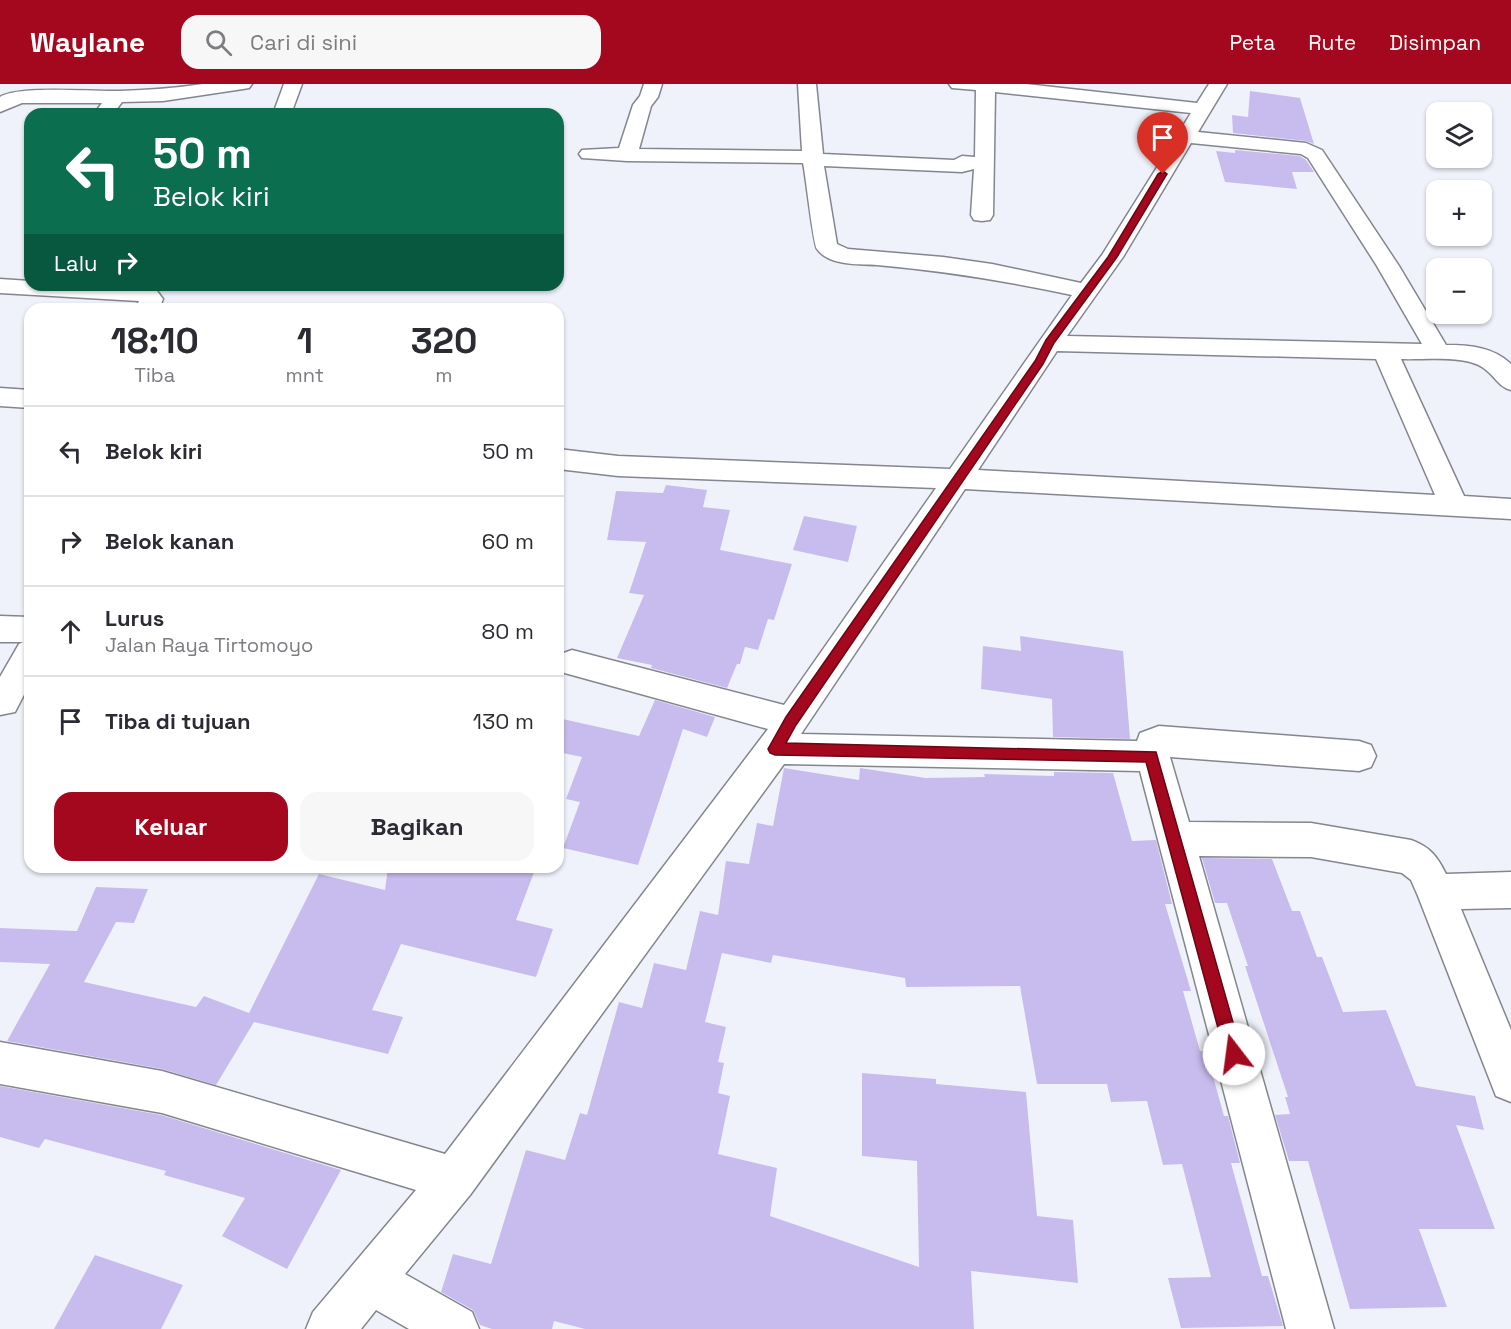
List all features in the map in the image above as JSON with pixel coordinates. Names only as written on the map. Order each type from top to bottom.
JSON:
[{"type":"street","points":[[0,106],[10,99],[22,97],[163,95],[243,84]]},
{"type":"street","points":[[284,108],[293,84]]},
{"type":"street","points":[[627,155],[642,105],[649,97],[653,84]]},
{"type":"street","points":[[807,84],[812,159],[820,196],[826,246],[833,252],[871,259],[943,264],[992,271],[1086,291]]},
{"type":"street","points":[[958,84],[985,84],[1202,109]]},
{"type":"street","points":[[982,215],[987,106],[985,84]]},
{"type":"street","points":[[330,1329],[453,1179],[783,735],[1039,362],[1049,343],[1112,257],[1218,84]]},
{"type":"street","points":[[108,108],[117,97]]},
{"type":"street","points":[[1185,137],[1306,149],[1315,154],[1388,266],[1438,351]]},
{"type":"street","points":[[589,154],[812,159],[962,166],[962,162],[984,163]]},
{"type":"street","points":[[0,286],[24,287]]},
{"type":"street","points":[[81,291],[146,295],[151,300],[150,303]]},
{"type":"street","points":[[1049,343],[1472,353],[1488,358],[1502,368],[1511,382]]},
{"type":"street","points":[[1385,351],[1454,506]]},
{"type":"street","points":[[0,397],[24,399]]},
{"type":"street","points":[[564,460],[618,466],[967,466],[1511,509]]},
{"type":"street","points":[[0,630],[24,630]]},
{"type":"street","points":[[572,663],[783,735],[1151,756]]},
{"type":"street","points":[[3,702],[24,664]]},
{"type":"street","points":[[1310,1329],[1151,756],[1152,744],[1159,741],[1359,756]]},
{"type":"street","points":[[1174,839],[1311,840],[1412,857],[1424,868],[1507,1062]]},
{"type":"street","points":[[1435,892],[1511,890]]},
{"type":"street","points":[[0,1063],[162,1092],[453,1179]]},
{"type":"street","points":[[369,1279],[455,1329]]},
{"type":"building","points":[[1250,91],[1300,98],[1314,144],[1306,141],[1233,133],[1232,115],[1248,117]]},
{"type":"building","points":[[1235,150],[1300,156],[1306,160],[1314,172],[1292,172],[1297,189],[1225,182],[1216,151],[1235,153]]},
{"type":"building","points":[[666,485],[707,490],[703,507],[730,510],[720,550],[792,564],[774,620],[768,619],[758,650],[745,647],[740,664],[737,664],[727,688],[651,668],[652,665],[617,658],[644,595],[629,593],[646,542],[607,540],[616,491],[663,493]]},
{"type":"building","points":[[804,516],[857,526],[848,562],[793,550]]},
{"type":"building","points":[[1020,636],[1123,651],[1130,739],[1053,737],[1052,699],[981,689],[983,646],[1021,651]]},
{"type":"building","points":[[655,700],[715,717],[707,737],[683,729],[638,865],[564,848],[580,802],[566,799],[582,757],[564,753],[564,719],[639,736]]},
{"type":"building","points":[[784,768],[859,780],[860,768],[926,778],[985,777],[984,774],[1054,776],[1054,772],[1113,773],[1132,841],[1156,840],[1172,904],[1165,904],[1191,991],[1183,991],[1200,1051],[1206,1051],[1224,1116],[1228,1116],[1240,1163],[1231,1163],[1262,1276],[1268,1276],[1283,1326],[1181,1328],[1168,1278],[1211,1277],[1182,1164],[1163,1165],[1147,1101],[1111,1102],[1107,1084],[1037,1084],[1020,986],[906,987],[905,978],[773,955],[771,963],[722,953],[705,1022],[726,1027],[718,1062],[724,1063],[718,1093],[730,1096],[718,1154],[777,1168],[770,1216],[919,1267],[917,1161],[862,1156],[862,1073],[936,1079],[936,1084],[1026,1092],[1037,1216],[1073,1220],[1078,1283],[971,1271],[974,1329],[585,1329],[554,1321],[552,1329],[492,1329],[480,1325],[473,1310],[441,1292],[453,1254],[491,1264],[526,1150],[565,1160],[580,1113],[587,1115],[619,1002],[642,1008],[654,963],[686,970],[700,911],[718,915],[726,861],[749,864],[757,823],[773,826]]},
{"type":"building","points":[[1202,858],[1272,859],[1292,911],[1300,911],[1317,957],[1322,957],[1343,1012],[1386,1010],[1416,1086],[1475,1096],[1484,1130],[1456,1125],[1495,1229],[1419,1229],[1447,1307],[1350,1309],[1308,1161],[1289,1161],[1275,1115],[1290,1114],[1285,1097],[1288,1097],[1227,903],[1215,903]]},
{"type":"building","points":[[387,873],[534,873],[516,920],[553,929],[536,977],[401,944],[372,1010],[403,1017],[388,1054],[254,1022],[216,1085],[162,1069],[7,1041],[50,964],[0,962],[0,928],[77,931],[96,887],[148,889],[134,923],[116,922],[84,982],[196,1007],[204,996],[249,1013],[319,874],[385,890]]},
{"type":"building","points":[[0,1086],[161,1115],[341,1170],[287,1269],[222,1236],[245,1198],[164,1175],[166,1171],[45,1139],[39,1148],[0,1137]]},
{"type":"building","points":[[95,1255],[183,1285],[161,1329],[54,1329]]},
{"type":"route","points":[[1163,174],[1112,257],[1049,343],[1039,362],[791,721],[775,749],[1151,756],[1234,1054]]}]
